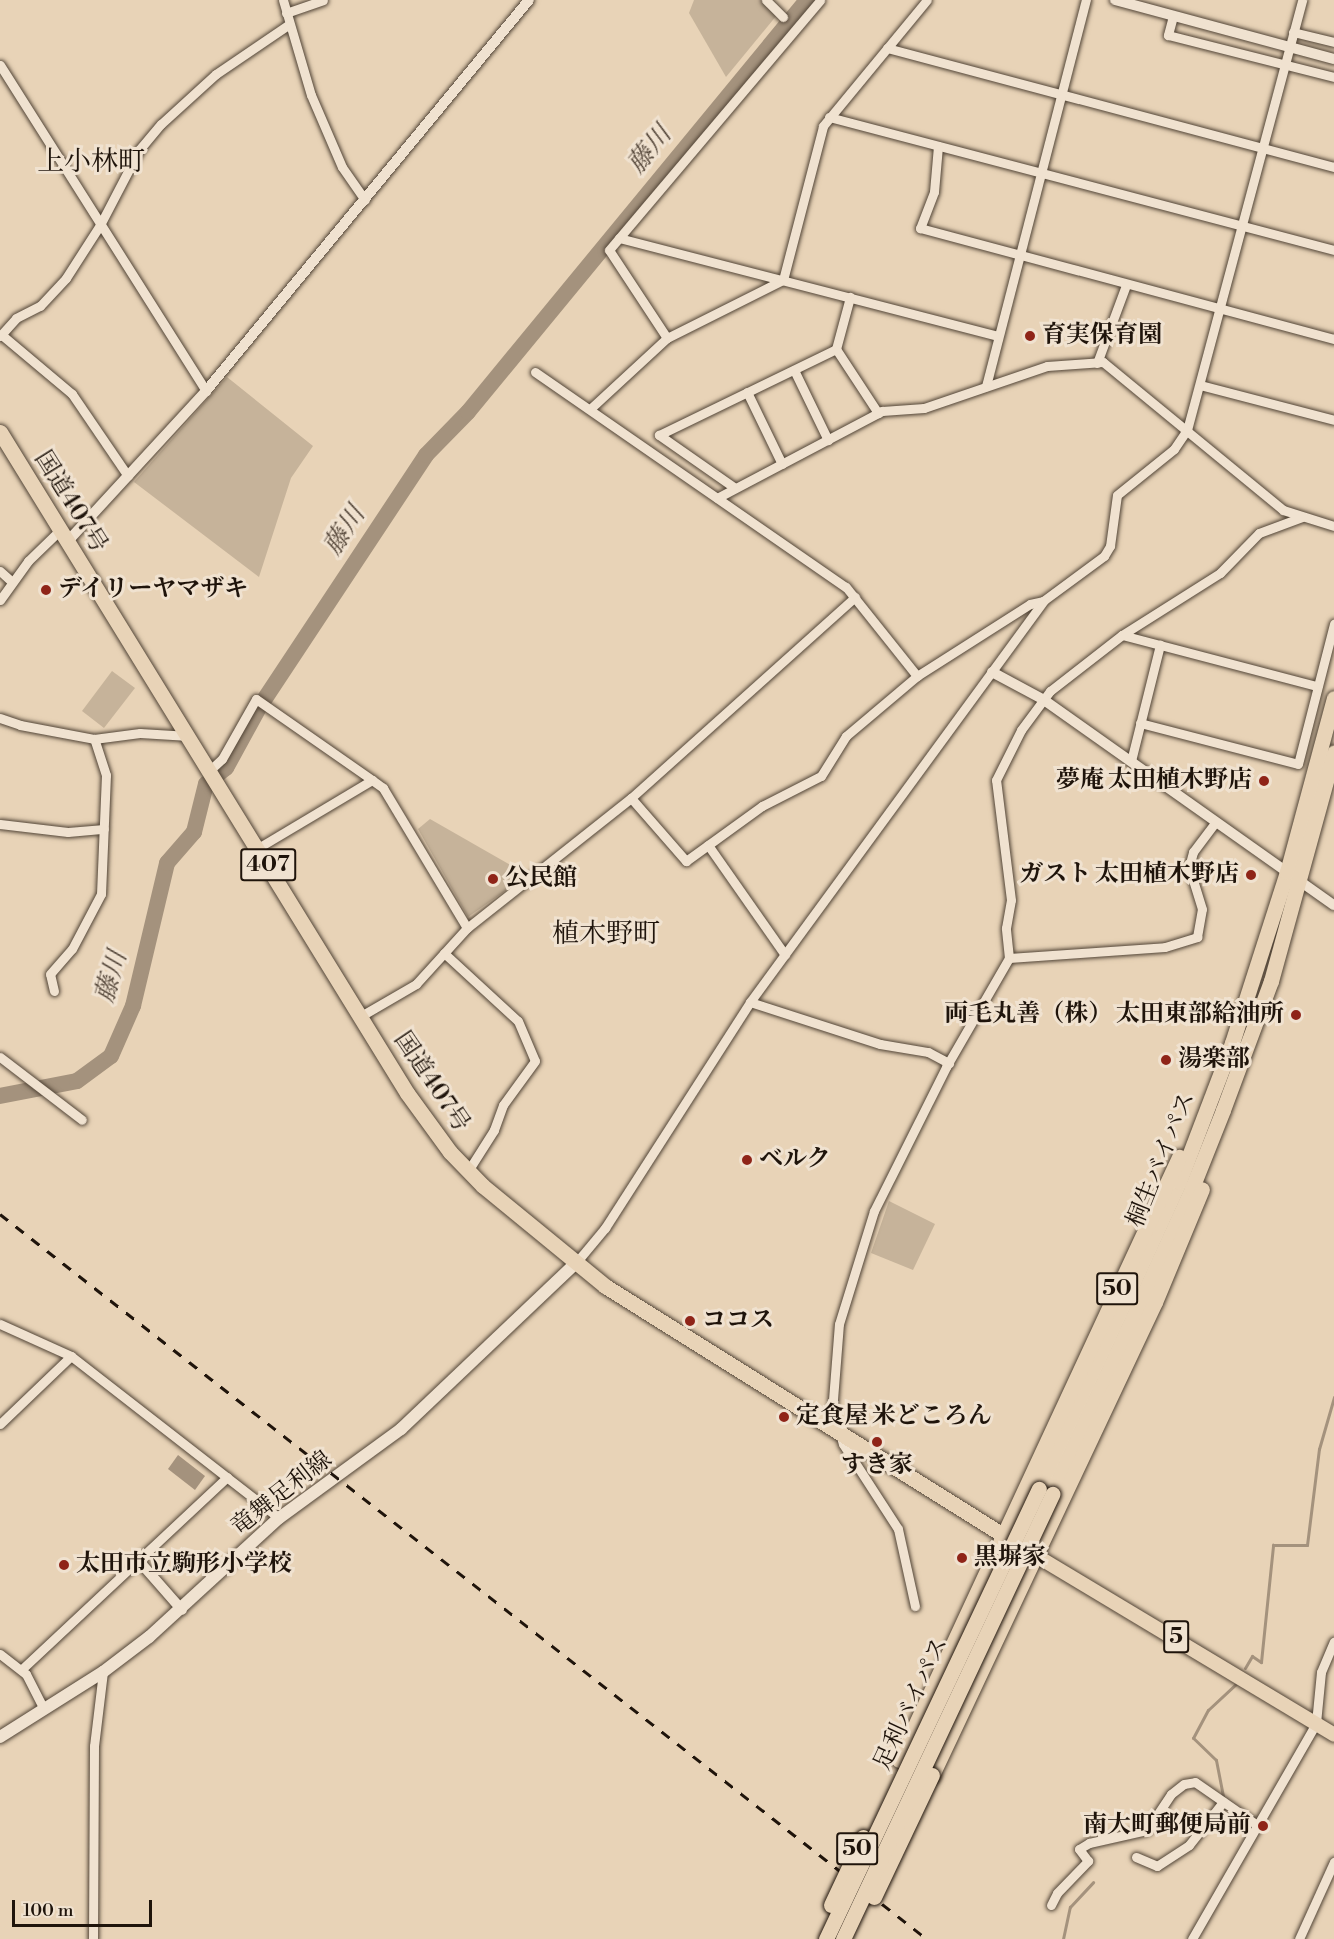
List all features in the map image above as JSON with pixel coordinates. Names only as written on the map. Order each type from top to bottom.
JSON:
[{"type":"highway","name":"国道407号","points":[[0,432],[423,1118],[468,1171],[575,1264],[1035,1555]]},
{"type":"highway","name":"桐生バイパス","points":[[1045,1492],[1192,1188],[1271,981],[1334,698]]},
{"type":"highway","name":"桐生バイパス","points":[[1045,1492],[1179,1182],[1293,877],[1334,753]]},
{"type":"highway","name":"50","points":[[819,1939],[844,1875],[1005,1536],[1232,1043]]},
{"type":"highway","name":"50","points":[[852,1939],[1155,1302],[1230,1115],[1239,1068]]},
{"type":"highway","name":"足利バイパス","points":[[826,1939],[1045,1492]]},
{"type":"highway","name":"足利バイパス","points":[[843,1939],[1045,1492]]},
{"type":"main road","name":"竜舞足利線","points":[[0,1737],[103,1672],[182,1610],[279,1518],[398,1431],[575,1264]]},
{"type":"main road","name":"5","points":[[1035,1555],[1334,1735]]},
{"type":"street","points":[[283,0],[288,25],[332,145],[351,183],[365,200]]},
{"type":"street","points":[[286,13],[323,0]]},
{"type":"street","points":[[0,600],[12,581],[128,476],[206,391],[529,0]]},
{"type":"street","points":[[766,0],[783,17]]},
{"type":"street","points":[[667,338],[609,250],[820,0]]},
{"type":"street","points":[[590,409],[667,338],[783,280],[823,126],[927,0]]},
{"type":"street","points":[[987,386],[1086,0]]},
{"type":"street","points":[[1115,0],[1334,59]]},
{"type":"street","points":[[575,1264],[605,1228],[750,1002],[1043,601],[1104,556],[1110,546],[1117,495],[1174,448],[1187,430],[1302,0]]},
{"type":"street","points":[[1173,16],[1168,34],[1334,77]]},
{"type":"street","points":[[128,476],[72,394],[1,336],[16,318],[40,306],[66,278],[100,225],[139,150],[161,124],[216,74],[288,25]]},
{"type":"street","points":[[1293,32],[1334,42]]},
{"type":"street","points":[[887,48],[1334,167]]},
{"type":"street","points":[[0,65],[206,391]]},
{"type":"street","points":[[830,117],[1334,250]]},
{"type":"street","points":[[938,146],[934,192],[920,228],[1125,285],[1334,339]]},
{"type":"street","points":[[619,238],[998,336]]},
{"type":"street","points":[[1097,363],[1125,285]]},
{"type":"street","points":[[850,297],[836,349],[878,413]]},
{"type":"street","points":[[735,488],[659,435],[836,349]]},
{"type":"street","points":[[717,498],[878,413],[924,408],[1047,366],[1103,362],[1283,510],[1302,518],[1334,526]]},
{"type":"street","points":[[794,370],[828,440]]},
{"type":"street","points":[[535,372],[846,587],[917,676]]},
{"type":"street","points":[[1200,385],[1334,420]]},
{"type":"street","points":[[747,392],[782,464]]},
{"type":"street","points":[[915,1606],[898,1529],[835,1428],[835,1344],[853,1274],[884,1189],[949,1063],[1010,958],[1006,928],[1011,900],[996,780],[1021,730],[1050,691],[1122,634],[1220,573],[1259,533],[1302,518]]},
{"type":"street","points":[[0,571],[12,581]]},
{"type":"street","points":[[361,1016],[416,984],[467,928],[631,798],[855,597]]},
{"type":"street","points":[[631,798],[686,861],[762,806],[820,776],[846,736],[917,676],[1030,604],[1043,601]]},
{"type":"street","points":[[1140,723],[1298,764],[1334,624]]},
{"type":"street","points":[[1122,634],[1317,686]]},
{"type":"street","points":[[1131,761],[1160,645]]},
{"type":"street","points":[[992,672],[1044,700],[1334,905]]},
{"type":"street","points":[[210,770],[222,759],[256,699],[383,788],[467,928]]},
{"type":"street","points":[[0,718],[94,739],[140,733],[189,736]]},
{"type":"street","points":[[54,991],[50,974],[72,950],[101,894],[106,775],[94,739]]},
{"type":"street","points":[[258,848],[372,780]]},
{"type":"street","points":[[1010,958],[1165,947],[1197,937],[1202,909],[1189,867],[1193,852],[1216,822]]},
{"type":"street","points":[[0,824],[68,832],[104,829]]},
{"type":"street","points":[[708,844],[785,955]]},
{"type":"street","points":[[444,953],[518,1021],[535,1061],[502,1105],[494,1131],[468,1171]]},
{"type":"street","points":[[750,1002],[880,1044],[928,1052],[949,1063]]},
{"type":"street","points":[[0,1057],[82,1120]]},
{"type":"street","points":[[0,1324],[71,1356],[279,1518]]},
{"type":"street","points":[[0,1424],[71,1356]]},
{"type":"street","points":[[21,1669],[227,1477]]},
{"type":"street","points":[[139,1561],[182,1610]]},
{"type":"street","points":[[1192,1939],[1316,1723],[1320,1672],[1334,1642]]},
{"type":"street","points":[[0,1654],[21,1669],[44,1709]]},
{"type":"street","points":[[93,1939],[94,1746],[105,1682],[103,1672]]},
{"type":"street","points":[[1052,1905],[1057,1893],[1088,1861],[1079,1849],[1089,1843],[1147,1830],[1171,1794],[1184,1784],[1195,1782],[1257,1826]]},
{"type":"street","points":[[1136,1857],[1156,1866],[1189,1845],[1223,1802]]},
{"type":"street","points":[[1299,1939],[1334,1862]]},
{"type":"shaded area","points":[[694,0],[763,0],[777,15],[726,77],[689,13]]},
{"type":"shaded area","points":[[227,377],[313,446],[291,478],[259,577],[134,482]]},
{"type":"shaded area","points":[[112,671],[135,688],[104,728],[82,711]]},
{"type":"shaded area","points":[[430,819],[528,875],[468,917],[418,829]]},
{"type":"shaded area","points":[[889,1201],[935,1224],[913,1270],[871,1253]]},
{"type":"shaded area","points":[[178,1455],[205,1476],[195,1490],[168,1469]]},
{"type":"waterway","name":"藤川","points":[[0,1096],[77,1081],[111,1056],[133,1006],[167,863],[194,832],[206,784],[226,768],[260,706],[426,455],[468,412],[807,0]]},
{"type":"waterway","points":[[1245,1668],[1252,1656],[1261,1662],[1273,1545],[1307,1545],[1319,1449],[1334,1397]]},
{"type":"waterway","points":[[1223,1796],[1216,1760],[1193,1738],[1208,1710],[1236,1684]]},
{"type":"waterway","points":[[1063,1939],[1070,1907],[1093,1882]]},
{"type":"railway","points":[[0,1214],[927,1939]]},
{"type":"place","name":"育実保育園","points":[[1030,336]]},
{"type":"place","name":"デイリーヤマザキ","points":[[46,590]]},
{"type":"place","name":"夢庵 太田植木野店","points":[[1264,781]]},
{"type":"place","name":"ガスト 太田植木野店","points":[[1251,875]]},
{"type":"place","name":"公民館","points":[[493,879]]},
{"type":"place","name":"両毛丸善（株） 太田東部給油所","points":[[1296,1015]]},
{"type":"place","name":"湯楽部","points":[[1166,1060]]},
{"type":"place","name":"ベルク","points":[[747,1160]]},
{"type":"place","name":"ココス","points":[[690,1321]]},
{"type":"place","name":"定食屋 米どころん","points":[[784,1417]]},
{"type":"place","name":"すき家","points":[[877,1442]]},
{"type":"place","name":"黒塀家","points":[[962,1558]]},
{"type":"place","name":"太田市立駒形小学校","points":[[64,1565]]},
{"type":"place","name":"南大町郵便局前","points":[[1263,1826]]},
{"type":"district","name":"上小林町","points":[[91,163]]},
{"type":"district","name":"植木野町","points":[[606,935]]}]
